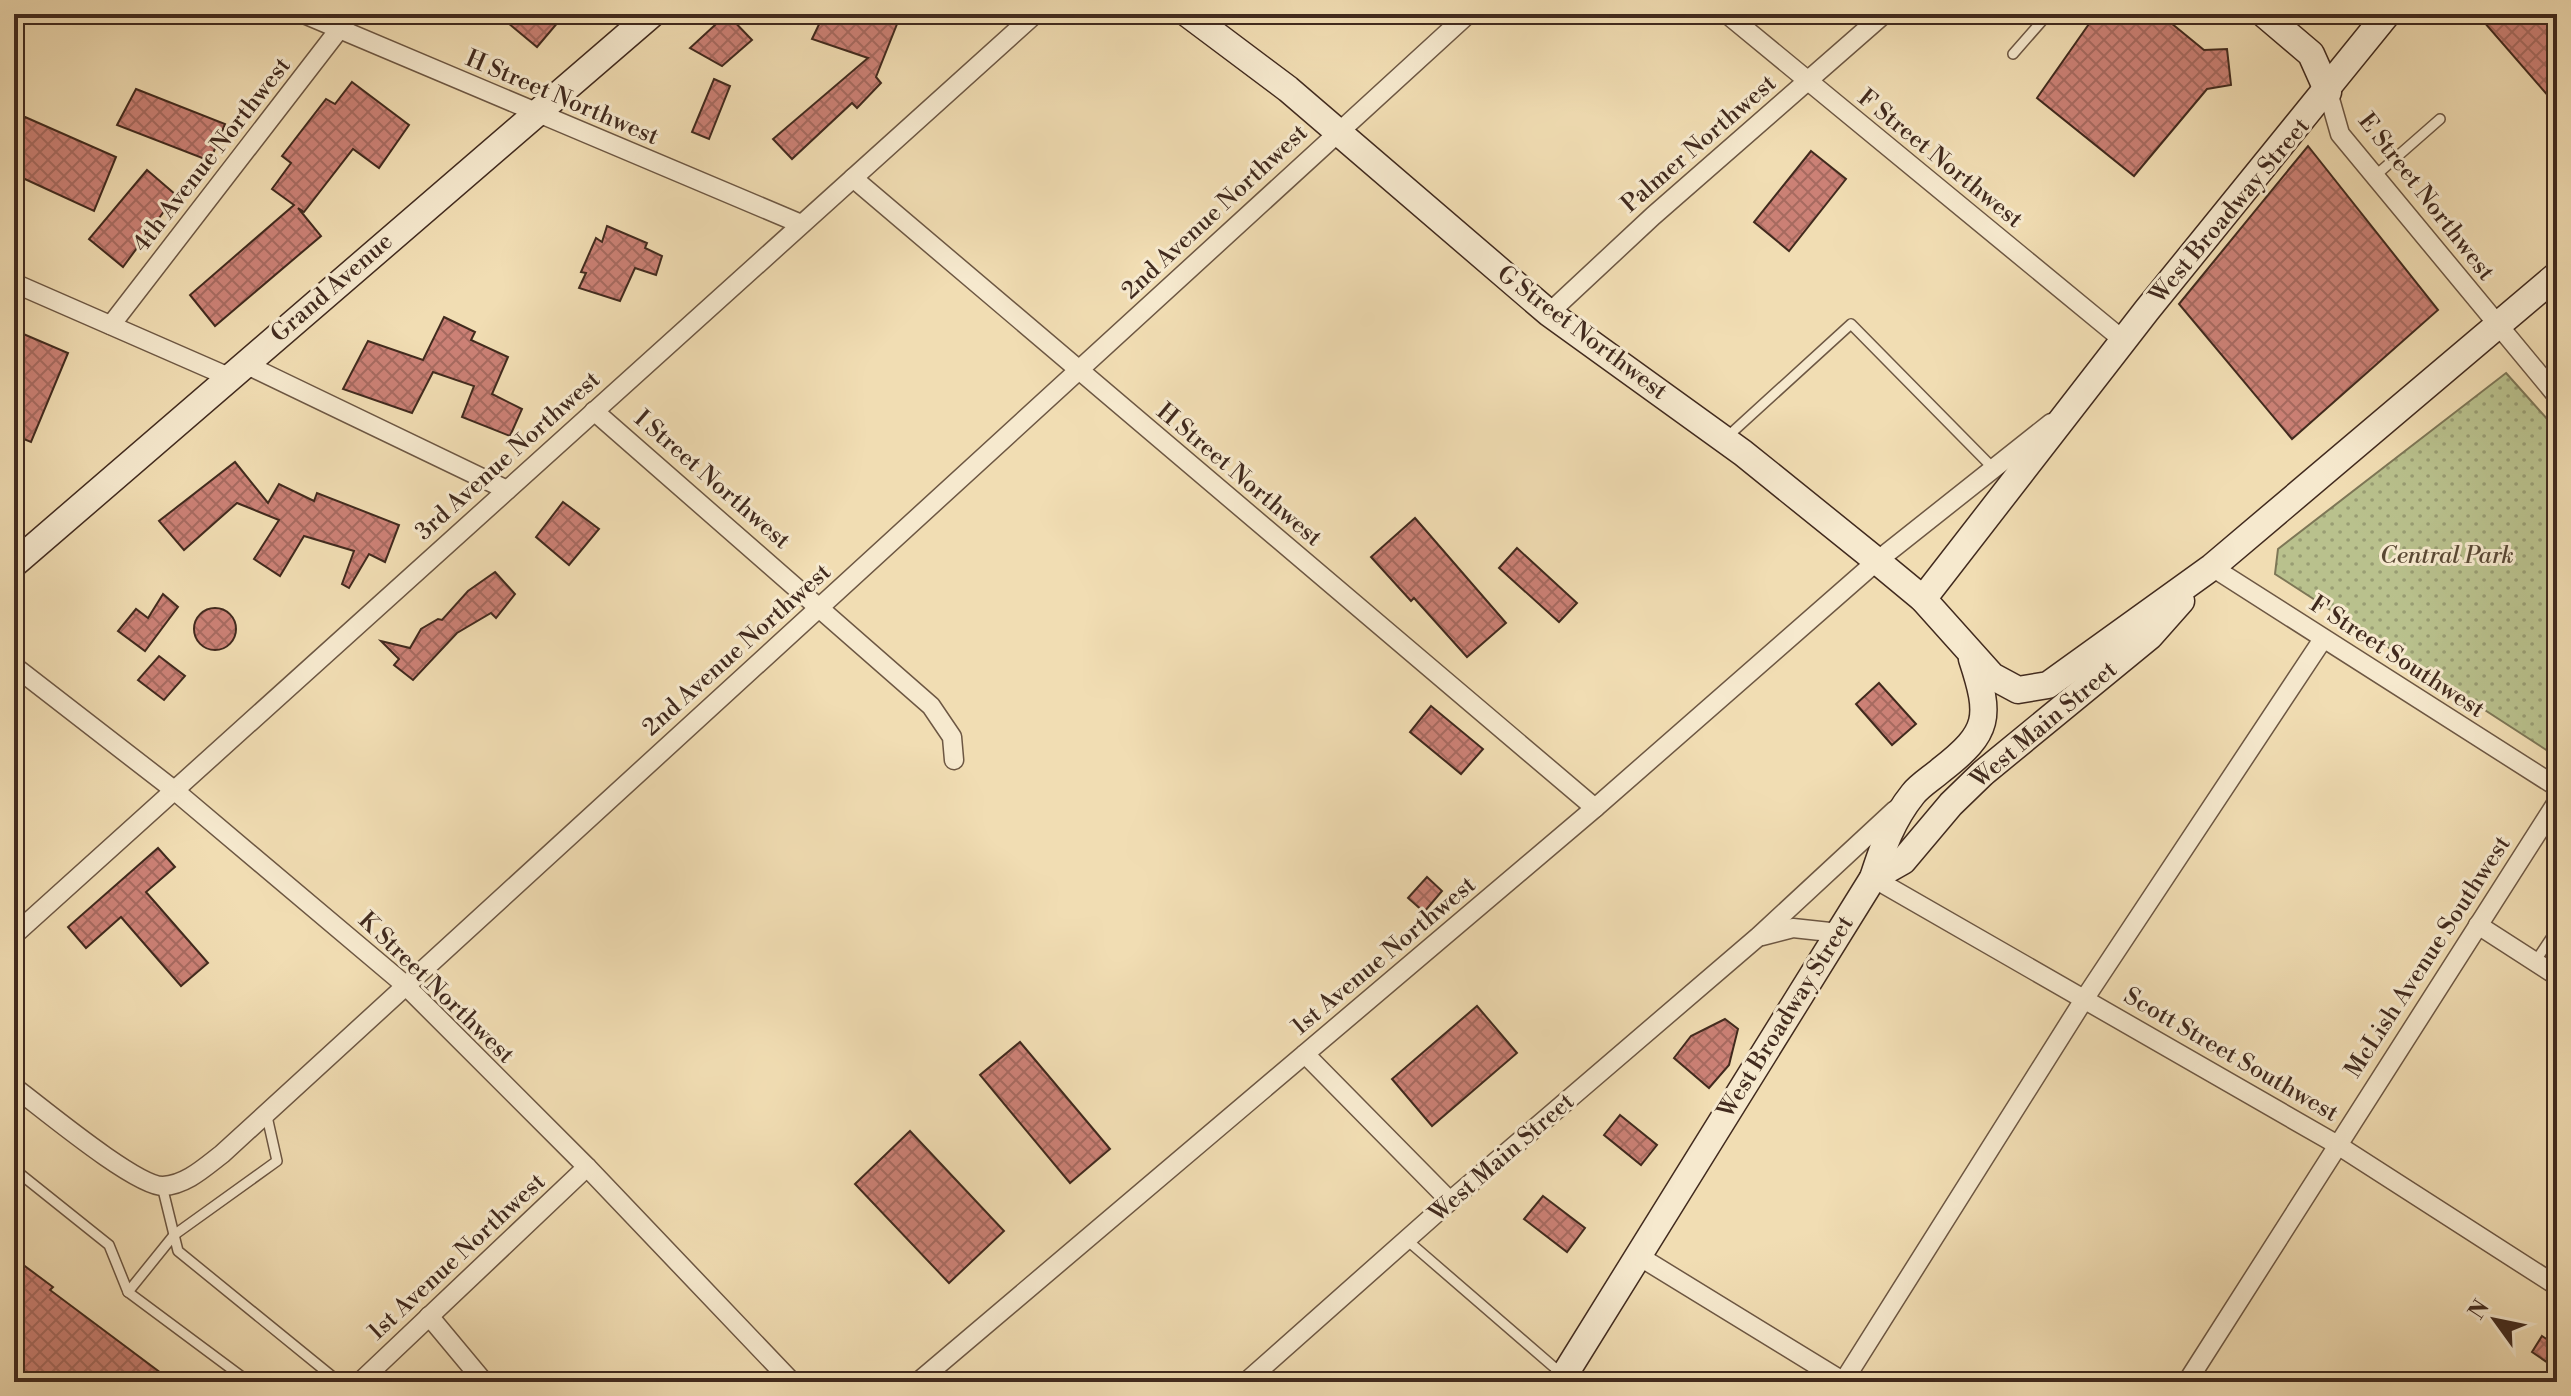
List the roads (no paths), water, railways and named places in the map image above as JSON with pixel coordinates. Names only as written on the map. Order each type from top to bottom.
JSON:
[{"type":"main road","name":"Grand Avenue","points":[[14,564],[652,14]]},
{"type":"main road","name":"G Street Northwest","points":[[1188,14],[1337,132],[1549,313],[1724,439],[1877,561],[1923,599],[1971,655]]},
{"type":"main road","points":[[2264,14],[2311,54],[2328,92]]},
{"type":"main road","name":"West Broadway Street","points":[[1923,599],[2123,340],[2328,92],[2387,14]]},
{"type":"main road","name":"West Main Street","points":[[1971,655],[1992,676],[2018,690],[2048,685],[2212,567],[2557,275]]},
{"type":"main road","name":"West Main Street","points":[[1873,878],[1903,861],[1951,804],[1983,773],[2150,636],[2212,567]]},
{"type":"main road","name":"West Broadway Street","points":[[1562,1379],[1873,878],[1890,827],[1915,792],[1973,745],[1984,717],[1981,687],[1971,655]]},
{"type":"street","name":"H Street Northwest","points":[[304,14],[345,22],[536,113],[801,224]]},
{"type":"street","name":"3rd Avenue Northwest","points":[[14,935],[1035,14]]},
{"type":"street","name":"2nd Avenue Northwest","points":[[162,1186],[190,1178],[266,1112],[1468,14]]},
{"type":"street","name":"F Street Northwest","points":[[1727,14],[2123,340]]},
{"type":"street","name":"Palmer Northwest","points":[[1549,313],[1653,216],[1884,14]]},
{"type":"street","name":"4th Avenue Northwest","points":[[111,325],[345,22]]},
{"type":"street","name":"E Street Northwest","points":[[2328,92],[2340,134],[2557,396]]},
{"type":"street","name":"H Street Northwest","points":[[853,178],[1595,808]]},
{"type":"street","points":[[14,283],[111,325],[237,370],[507,490]]},
{"type":"street","name":"West Broadway Street","points":[[1877,561],[1992,467],[2072,407]]},
{"type":"street","name":"I Street Northwest","points":[[594,411],[821,606],[931,706],[952,737],[954,760]]},
{"type":"street","name":"1st Avenue Northwest","points":[[918,1382],[1595,808],[1877,561]]},
{"type":"street","name":"F Street Southwest","points":[[2212,567],[2557,787]]},
{"type":"street","points":[[1637,1255],[1843,1382],[2085,998],[2323,639]]},
{"type":"street","name":"K Street Northwest","points":[[14,666],[174,790],[404,984],[587,1167],[792,1382]]},
{"type":"street","name":"West Main Street","points":[[1246,1382],[1450,1201],[1759,936],[1915,792]]},
{"type":"street","name":"McLish Avenue Southwest","points":[[2192,1380],[2336,1144],[2557,802]]},
{"type":"street","name":"Scott Street Southwest","points":[[1873,878],[2336,1144],[2557,1286]]},
{"type":"street","points":[[2478,925],[2557,976]]},
{"type":"street","name":"West Main Street","points":[[1759,936],[1793,928],[1839,933]]},
{"type":"street","points":[[1305,1054],[1450,1201]]},
{"type":"street","points":[[14,1087],[120,1166],[162,1186]]},
{"type":"street","name":"1st Avenue Northwest","points":[[360,1382],[587,1167]]},
{"type":"street","points":[[429,1316],[484,1382]]},
{"type":"lane","points":[[2013,54],[2048,14]]},
{"type":"lane","points":[[2375,176],[2440,119]]},
{"type":"lane","points":[[1724,439],[1851,324],[1992,467]]},
{"type":"lane","points":[[2535,962],[2557,929]]},
{"type":"lane","points":[[128,1292],[174,1235],[277,1161],[266,1112]]},
{"type":"lane","points":[[14,1169],[109,1245],[128,1292],[249,1382]]},
{"type":"lane","points":[[162,1186],[178,1251],[339,1382]]},
{"type":"lane","points":[[1408,1241],[1562,1379]]},
{"type":"park label","name":"Central Park","points":[[2447,556]]}]
